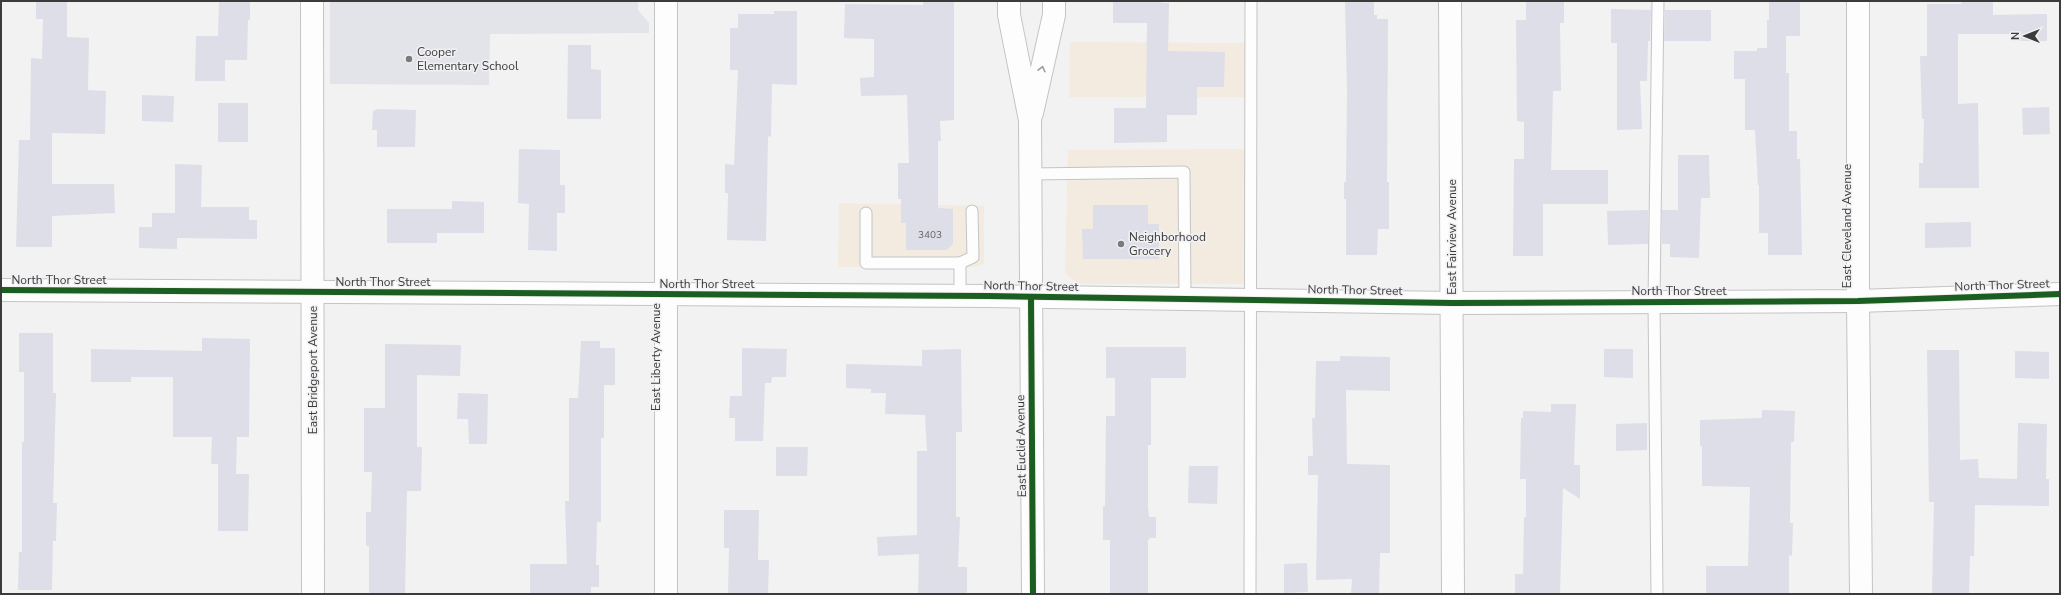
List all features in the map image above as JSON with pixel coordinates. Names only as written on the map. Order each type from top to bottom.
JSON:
[{"type":"street","name":"East Bridgeport Avenue","points":[[312,1],[314,594]]},
{"type":"street","name":"East Liberty Avenue","points":[[666,1],[666,594]]},
{"type":"street","name":"East Euclid Avenue","points":[[1009,1],[1009,15],[1030,120],[1033,594]]},
{"type":"street","name":"East Euclid Avenue","points":[[1030,120],[1054,15],[1054,1]]},
{"type":"street","name":"East Fairview Avenue","points":[[1450,1],[1453,594]]},
{"type":"street","name":"East Cleveland Avenue","points":[[1858,1],[1858,301],[1861,594]]},
{"type":"street","name":"North Thor Street","points":[[1,290],[960,296],[1452,303],[1858,301],[2060,294]]},
{"type":"lane","points":[[1250,1],[1250,594]]},
{"type":"lane","points":[[1657,594],[1654,302],[1658,1]]},
{"type":"lane","points":[[1030,174],[1184,172],[1184,299]]},
{"type":"lane","points":[[866,213],[866,263],[960,263],[973,257],[972,211]]},
{"type":"lane","points":[[960,263],[960,296]]},
{"type":"shaded area","name":"Cooper Elementary School","points":[[330,1],[638,1],[638,10],[649,23],[649,33],[490,34],[489,85],[330,84]]},
{"type":"shaded area","points":[[1070,42],[1248,43],[1248,97],[1069,97]]},
{"type":"shaded area","points":[[1248,149],[1249,284],[1082,284],[1071,279],[1065,272],[1068,150]]},
{"type":"shaded area","points":[[839,203],[984,206],[984,264],[974,267],[838,267]]},
{"type":"building","points":[[36,1],[67,1],[67,37],[89,38],[88,90],[106,91],[105,134],[52,133],[52,184],[114,184],[115,213],[52,216],[52,247],[16,247],[19,140],[30,140],[31,58],[42,59],[43,19],[36,19]]},
{"type":"building","points":[[219,1],[250,1],[247,60],[225,60],[225,81],[195,81],[196,36],[218,36]]},
{"type":"building","points":[[923,1],[954,1],[954,120],[940,121],[941,141],[938,141],[938,208],[953,209],[953,244],[947,250],[906,250],[906,223],[901,223],[901,199],[898,199],[898,163],[909,163],[907,95],[861,96],[860,78],[874,77],[874,39],[844,38],[845,4],[923,5]]},
{"type":"building","points":[[1113,1],[1161,1],[1161,3],[1169,3],[1168,51],[1225,52],[1224,87],[1197,87],[1197,115],[1167,115],[1167,142],[1114,143],[1114,108],[1146,108],[1147,23],[1113,23]]},
{"type":"building","points":[[1345,1],[1374,1],[1374,15],[1377,15],[1377,19],[1388,19],[1387,182],[1389,182],[1389,229],[1378,229],[1377,255],[1346,255],[1346,199],[1344,199],[1344,182],[1346,182],[1347,92]]},
{"type":"building","points":[[1526,1],[1564,1],[1564,23],[1560,23],[1561,91],[1553,91],[1551,170],[1608,170],[1608,204],[1543,204],[1543,256],[1513,256],[1514,159],[1524,159],[1524,122],[1517,121],[1516,20],[1526,20]]},
{"type":"building","points":[[1769,1],[1800,1],[1800,36],[1786,36],[1786,73],[1789,73],[1789,131],[1797,131],[1797,159],[1800,159],[1802,255],[1768,255],[1768,233],[1759,233],[1759,185],[1755,130],[1745,130],[1745,79],[1734,79],[1734,51],[1757,51],[1757,48],[1767,48]]},
{"type":"building","points":[[1962,1],[1993,1],[1993,15],[2047,14],[2047,41],[2013,41],[2013,34],[1958,34],[1958,104],[1978,103],[1979,188],[1919,188],[1919,163],[1923,163],[1924,119],[1922,119],[1920,56],[1927,56],[1927,4],[1961,4]]},
{"type":"building","points":[[1611,9],[1651,10],[1650,41],[1648,41],[1647,81],[1640,81],[1642,129],[1617,130],[1617,43],[1611,43]]},
{"type":"building","points":[[1665,10],[1711,10],[1711,41],[1664,41]]},
{"type":"building","points":[[774,11],[797,11],[797,85],[772,84],[771,137],[768,136],[766,241],[727,240],[728,193],[725,193],[725,164],[734,165],[738,70],[730,70],[730,28],[738,28],[738,14],[774,14]]},
{"type":"building","points":[[568,45],[591,45],[591,69],[601,70],[601,119],[567,119]]},
{"type":"building","points":[[142,95],[174,96],[173,122],[142,121]]},
{"type":"building","points":[[218,103],[248,103],[248,142],[218,142]]},
{"type":"building","points":[[2049,107],[2050,134],[2023,135],[2022,108]]},
{"type":"building","points":[[378,109],[416,110],[415,147],[377,147],[377,130],[372,130],[373,111]]},
{"type":"building","points":[[519,149],[560,150],[560,185],[565,185],[565,213],[557,213],[557,251],[528,250],[529,204],[518,203]]},
{"type":"building","points":[[1678,155],[1709,155],[1710,198],[1701,198],[1699,258],[1670,257],[1670,244],[1662,244],[1662,210],[1678,210]]},
{"type":"building","points":[[175,164],[202,165],[201,207],[249,207],[249,220],[257,220],[257,239],[177,238],[177,249],[139,248],[139,227],[152,227],[152,213],[175,213]]},
{"type":"building","points":[[452,201],[484,202],[484,233],[437,233],[437,243],[387,243],[387,209],[452,209]]},
{"type":"building","name":"Neighborhood Grocery","points":[[1093,205],[1148,205],[1148,224],[1159,224],[1159,259],[1083,259],[1082,229],[1093,229]]},
{"type":"building","points":[[1648,210],[1648,244],[1608,245],[1607,211]]},
{"type":"building","points":[[1971,222],[1971,247],[1925,248],[1925,223]]},
{"type":"building","points":[[19,333],[53,333],[53,393],[56,393],[53,503],[57,503],[56,541],[53,541],[52,590],[18,590],[19,552],[22,552],[22,442],[24,442],[24,372],[19,372]]},
{"type":"building","points":[[202,338],[250,339],[249,437],[237,437],[236,474],[249,474],[248,531],[218,531],[218,464],[211,464],[212,437],[173,437],[173,377],[131,377],[131,382],[91,382],[91,349],[202,351]]},
{"type":"building","points":[[581,341],[600,341],[600,348],[615,348],[615,385],[604,385],[604,438],[601,438],[601,522],[597,522],[596,565],[599,565],[599,587],[591,587],[591,594],[530,594],[530,564],[567,564],[565,501],[569,501],[569,398],[578,398]]},
{"type":"building","points":[[385,344],[461,345],[460,376],[417,375],[417,447],[422,447],[421,491],[407,491],[405,594],[369,594],[369,546],[366,546],[366,512],[371,512],[372,472],[364,472],[364,408],[385,408]]},
{"type":"building","points":[[1106,347],[1186,347],[1186,378],[1151,378],[1151,445],[1148,445],[1148,506],[1149,517],[1156,517],[1156,538],[1150,538],[1148,540],[1148,594],[1110,594],[1110,540],[1103,540],[1103,506],[1105,506],[1106,416],[1115,416],[1115,378],[1106,378]]},
{"type":"building","points":[[742,348],[787,349],[786,377],[772,377],[771,383],[765,383],[763,441],[735,441],[735,418],[729,418],[730,396],[742,396]]},
{"type":"building","points":[[961,349],[962,432],[956,432],[956,517],[960,517],[958,567],[967,567],[967,594],[918,594],[919,554],[878,556],[877,537],[917,535],[917,451],[927,451],[925,415],[885,414],[886,393],[871,393],[871,389],[846,388],[846,364],[922,366],[922,350]]},
{"type":"building","points":[[1604,349],[1633,349],[1633,378],[1604,377]]},
{"type":"building","points":[[1927,350],[1959,350],[1960,460],[1978,459],[1979,478],[2017,479],[2018,423],[2047,424],[2046,479],[2049,479],[2049,506],[1975,505],[1974,556],[1970,556],[1969,594],[1932,594],[1934,502],[1929,502]]},
{"type":"building","points":[[2015,351],[2049,352],[2049,379],[2015,378]]},
{"type":"building","points":[[1340,356],[1390,357],[1390,391],[1346,390],[1347,464],[1390,465],[1390,553],[1380,553],[1379,594],[1351,594],[1352,579],[1316,580],[1318,475],[1308,475],[1308,456],[1313,456],[1312,418],[1315,418],[1316,361],[1340,361]]},
{"type":"building","points":[[458,393],[488,394],[487,444],[469,444],[468,419],[457,419]]},
{"type":"building","points":[[1551,404],[1576,404],[1574,465],[1580,465],[1580,499],[1563,488],[1560,594],[1515,594],[1515,574],[1523,574],[1524,517],[1526,517],[1526,479],[1520,479],[1521,418],[1523,418],[1523,411],[1551,412]]},
{"type":"building","points":[[1762,410],[1795,411],[1794,442],[1791,442],[1790,523],[1793,523],[1792,556],[1789,555],[1789,594],[1706,594],[1706,566],[1748,566],[1750,487],[1702,486],[1702,446],[1700,446],[1700,420],[1762,418]]},
{"type":"building","points":[[1647,423],[1647,450],[1616,451],[1616,424]]},
{"type":"building","points":[[776,447],[808,447],[807,476],[776,476]]},
{"type":"building","points":[[1189,466],[1218,466],[1217,504],[1188,503]]},
{"type":"building","points":[[724,510],[759,510],[758,560],[769,560],[768,594],[728,594],[729,548],[724,548]]},
{"type":"building","points":[[1307,563],[1308,592],[1284,593],[1284,564]]},
{"type":"cycle path","points":[[1,290],[988,296],[1452,303],[1858,301],[2060,294]]},
{"type":"cycle path","points":[[1031,297],[1033,594]]},
{"type":"place","name":"Cooper Elementary School","points":[[409,59]]},
{"type":"place","name":"Neighborhood Grocery","points":[[1121,244]]}]
